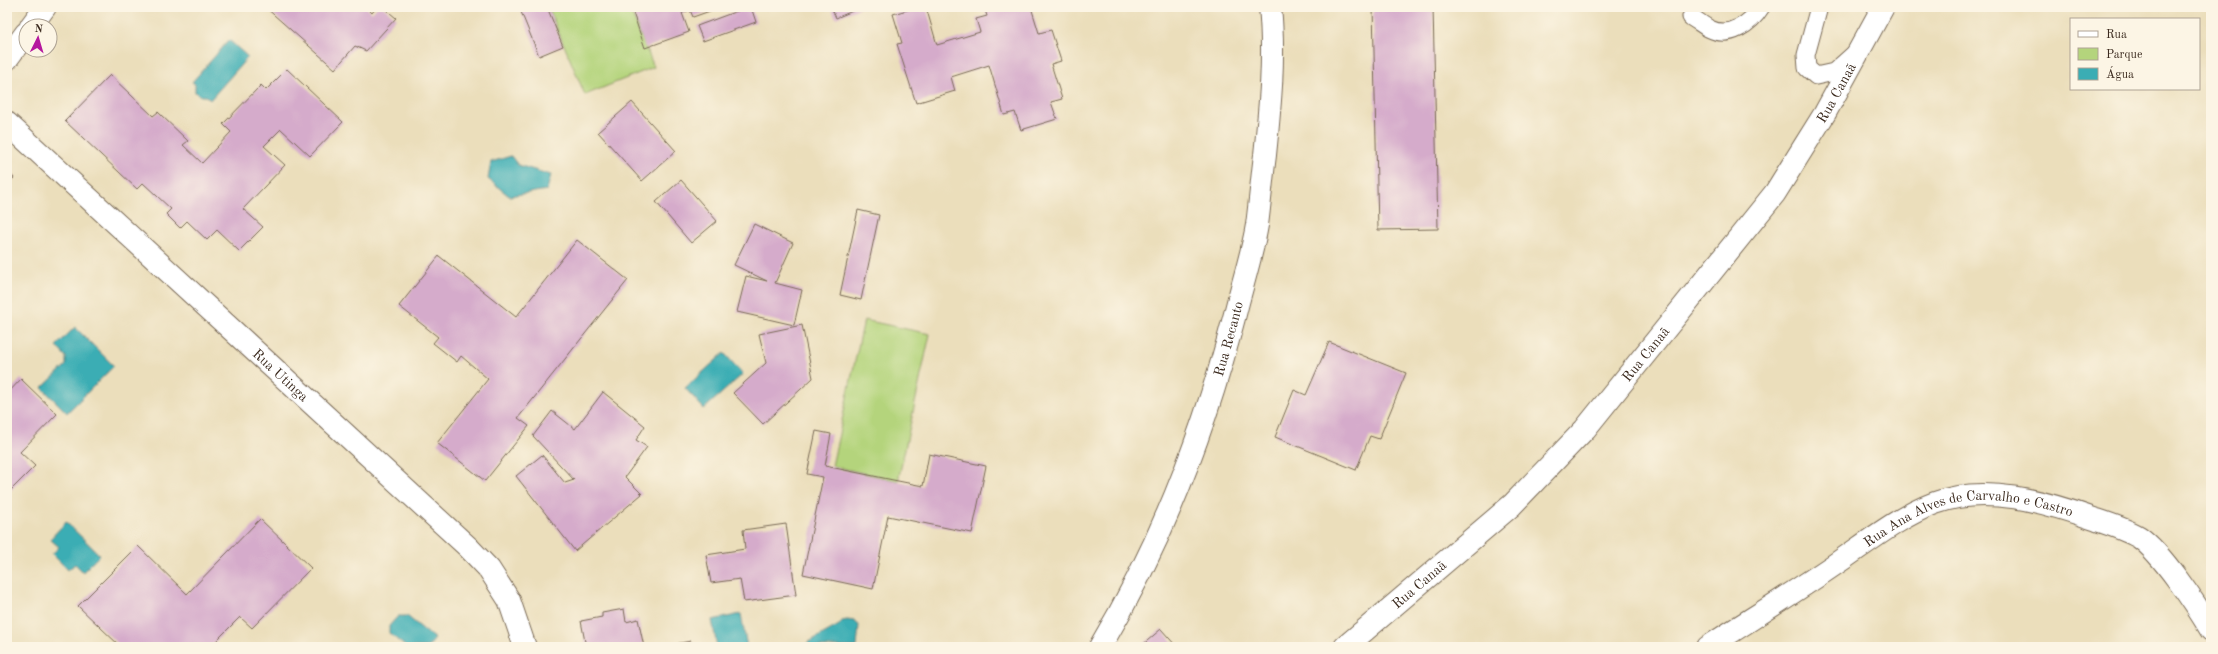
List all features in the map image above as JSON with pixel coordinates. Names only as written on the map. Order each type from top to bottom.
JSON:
[{"type":"street","points":[[37,18],[45,7]]},
{"type":"street","name":"Rua Recanto","points":[[1100,647],[1125,605],[1156,542],[1193,450],[1219,376],[1257,226],[1274,43],[1270,7]]},
{"type":"street","name":"Rua Canaã","points":[[1345,647],[1512,504],[1585,429],[1775,193],[1825,113],[1883,7]]},
{"type":"street","points":[[7,59],[18,44]]},
{"type":"street","name":"Rua Utinga","points":[[7,123],[479,558],[489,569],[510,600],[525,647]]},
{"type":"street","name":"Rua Ana Alves de Carvalho e Castro","points":[[1708,647],[1797,590],[1899,521],[1934,503],[1953,497],[1972,495],[2016,498],[2072,512],[2116,526],[2139,538],[2163,562],[2200,612],[2211,630]]},
{"type":"lane","points":[[1691,17],[1712,30],[1727,32],[1742,27],[1754,18],[1761,7]]},
{"type":"lane","points":[[1819,7],[1806,55],[1807,68],[1816,76],[1834,72],[1860,49]]},
{"type":"green space","points":[[548,7],[629,7],[654,67],[585,95]]},
{"type":"green space","points":[[864,320],[930,334],[898,481],[832,466]]},
{"type":"water","points":[[229,40],[248,57],[210,100],[206,96],[201,96],[195,92],[195,84],[192,82]]},
{"type":"water","points":[[511,156],[518,165],[551,175],[547,190],[509,196],[488,179],[491,162]]},
{"type":"water","points":[[75,327],[114,366],[67,413],[42,388],[66,365],[66,357],[56,346]]},
{"type":"water","points":[[724,353],[743,374],[704,409],[685,388]]},
{"type":"water","points":[[66,522],[100,555],[83,572],[75,564],[68,570],[52,554],[59,547],[50,539]]},
{"type":"water","points":[[741,614],[747,647],[717,647],[712,620]]},
{"type":"water","points":[[398,616],[407,616],[435,639],[428,647],[406,647],[389,633],[389,626]]},
{"type":"water","points":[[842,621],[854,621],[859,625],[857,647],[806,647],[807,643],[839,625]]},
{"type":"building","points":[[265,7],[366,7],[372,13],[377,7],[383,7],[396,18],[366,51],[355,46],[335,69]]},
{"type":"building","points":[[519,7],[547,7],[563,46],[539,56]]},
{"type":"building","points":[[631,7],[721,7],[693,17],[690,10],[682,13],[689,32],[645,48]]},
{"type":"building","points":[[751,7],[756,22],[703,41],[697,26]]},
{"type":"building","points":[[831,7],[862,7],[836,18]]},
{"type":"building","points":[[918,7],[926,7],[937,45],[980,32],[976,19],[987,16],[984,7],[1031,7],[1039,33],[1051,30],[1061,61],[1051,64],[1062,99],[1051,102],[1057,119],[1021,130],[1015,112],[1004,115],[989,65],[951,77],[955,91],[916,103],[897,44],[902,43],[893,14]]},
{"type":"building","points":[[1373,7],[1433,7],[1438,229],[1378,230]]},
{"type":"building","points":[[287,69],[343,122],[310,156],[281,129],[264,146],[285,165],[243,209],[263,227],[239,251],[217,230],[207,240],[187,221],[180,228],[166,214],[171,209],[143,183],[137,189],[65,121],[110,75],[153,116],[158,112],[188,141],[183,145],[202,163],[231,132],[223,124],[261,85],[266,90]]},
{"type":"building","points":[[632,102],[676,151],[642,181],[598,132]]},
{"type":"building","points":[[7,170],[14,178],[7,184]]},
{"type":"building","points":[[681,180],[717,221],[691,243],[656,202]]},
{"type":"building","points":[[858,210],[879,215],[861,300],[840,295]]},
{"type":"building","points":[[754,224],[793,243],[775,283],[802,290],[794,325],[737,312],[746,276],[767,281],[734,265]]},
{"type":"building","points":[[577,240],[628,280],[518,418],[529,426],[485,481],[437,443],[488,379],[461,356],[457,362],[433,343],[438,337],[399,306],[439,256],[516,317]]},
{"type":"building","points":[[802,325],[813,378],[763,424],[733,393],[766,363],[759,334]]},
{"type":"building","points":[[1329,342],[1406,373],[1379,439],[1370,436],[1356,470],[1275,437],[1294,390],[1306,395]]},
{"type":"building","points":[[21,379],[57,414],[20,452],[35,466],[7,494],[7,394]]},
{"type":"building","points":[[603,392],[645,426],[636,440],[647,447],[625,477],[642,494],[575,551],[516,476],[542,455],[565,483],[574,480],[533,436],[552,411],[575,429]]},
{"type":"building","points":[[816,431],[831,434],[825,466],[923,486],[929,454],[986,466],[972,533],[888,516],[873,589],[803,574],[823,477],[807,474]]},
{"type":"building","points":[[260,519],[311,568],[252,628],[240,617],[210,647],[121,647],[78,606],[138,546],[187,594]]},
{"type":"building","points":[[786,524],[796,595],[744,602],[740,579],[711,583],[706,555],[745,549],[743,530]]},
{"type":"building","points":[[624,609],[626,622],[638,619],[644,647],[586,647],[581,621],[602,617],[602,613]]},
{"type":"building","points":[[1161,629],[1177,647],[1140,647]]},
{"type":"building","points":[[691,641],[693,647],[664,647],[664,646]]}]
